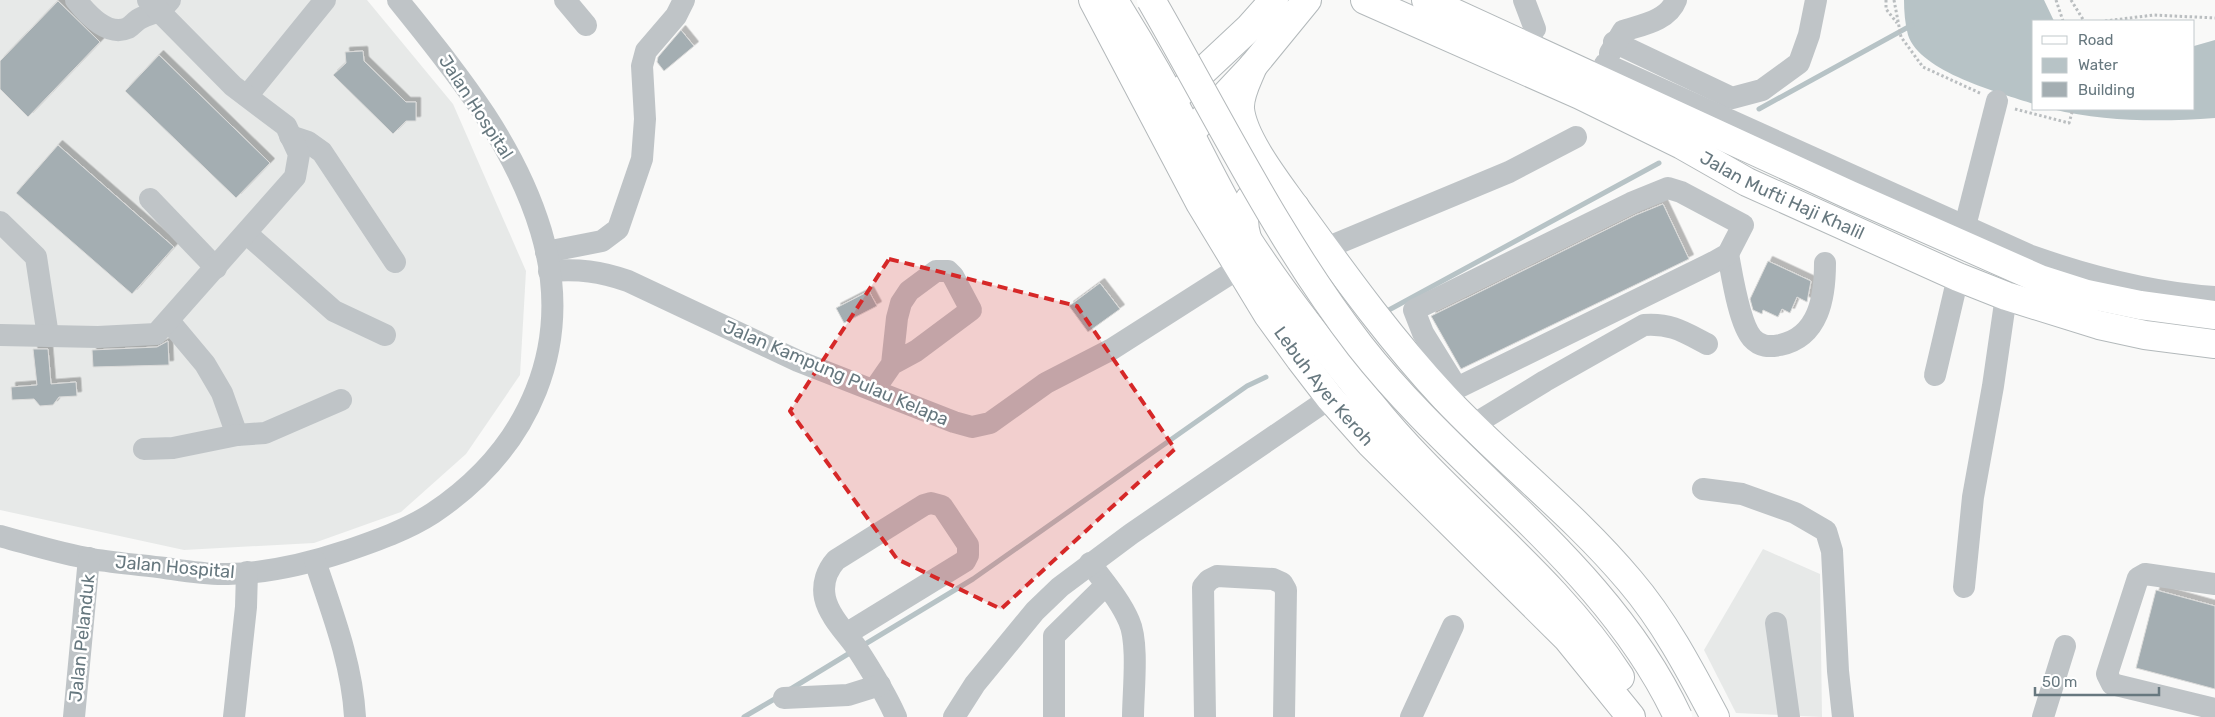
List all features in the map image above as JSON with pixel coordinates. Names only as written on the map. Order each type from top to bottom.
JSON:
[{"type":"main road","name":"Lebuh Ayer Keroh","points":[[1093,0],[1200,203],[1268,315],[1330,398],[1370,443],[1567,638],[1631,717]]},
{"type":"main road","points":[[1113,0],[1172,100],[1247,239],[1327,349],[1372,406],[1431,472],[1552,590],[1599,645],[1643,717]]},
{"type":"main road","points":[[1152,0],[1294,251],[1360,347],[1429,424],[1553,545],[1602,598],[1641,653],[1678,717]]},
{"type":"main road","points":[[1172,100],[1249,28],[1274,0]]},
{"type":"main road","points":[[1190,134],[1253,66],[1308,0]]},
{"type":"main road","name":"Jalan Mufti Haji Khalil","points":[[1365,0],[1580,94],[1682,145],[1747,182],[1958,277],[2006,296],[2099,325],[2145,335],[2215,344]]},
{"type":"main road","points":[[1426,0],[1525,44],[1568,66],[1602,72]]},
{"type":"main road","name":"Jalan Mufti Haji Khalil","points":[[1471,0],[1572,48],[1602,72],[1995,261],[2040,279],[2087,294],[2140,305],[2215,315]]},
{"type":"main road","points":[[1253,66],[1242,92],[1240,110],[1250,138],[1272,176],[1372,314],[1451,393],[1473,426],[1588,533],[1631,582],[1663,625],[1715,717]]},
{"type":"main road","points":[[1247,239],[1243,216],[1244,208],[1250,198],[1260,193],[1272,192],[1282,196],[1295,207]]},
{"type":"street","points":[[0,335],[98,337],[156,334],[295,177],[299,154],[286,126],[247,96],[159,4],[128,28],[117,31],[107,28],[76,0]]},
{"type":"street","points":[[247,96],[325,0]]},
{"type":"street","name":"Jalan Hospital","points":[[0,536],[90,558],[218,574],[283,568],[315,561],[374,541],[430,515],[458,495],[491,461],[512,434],[540,386],[552,332],[548,262],[526,191],[504,143],[464,81],[398,0]]},
{"type":"street","points":[[565,0],[586,25]]},
{"type":"street","points":[[548,262],[602,241],[618,229],[642,159],[645,119],[642,66],[646,51],[676,16],[684,0]]},
{"type":"street","points":[[1524,0],[1535,29]]},
{"type":"street","points":[[1676,0],[1668,13],[1658,19],[1623,31],[1614,42],[1602,72],[1965,226],[2031,256],[2073,270],[2142,288],[2215,297]]},
{"type":"street","points":[[1614,42],[1732,98],[1762,90],[1799,63],[1816,0]]},
{"type":"street","points":[[1965,226],[1997,101]]},
{"type":"street","points":[[290,136],[308,142],[322,152],[395,262]]},
{"type":"street","points":[[1324,249],[1509,172],[1576,137]]},
{"type":"street","points":[[1728,254],[1451,393],[1414,310],[1631,203],[1668,188],[1682,192],[1742,225],[1728,254],[1737,300],[1751,337],[1761,346],[1794,342],[1805,332],[1815,318],[1825,292],[1825,263]]},
{"type":"street","points":[[150,198],[216,268]]},
{"type":"street","points":[[0,222],[36,257],[48,336]]},
{"type":"street","points":[[246,233],[334,311],[385,334]]},
{"type":"street","name":"Jalan Kampung Pulau Kelapa","points":[[548,262],[603,272],[628,281],[798,361],[954,422],[972,427],[990,423],[1046,383],[1112,349],[1239,268]]},
{"type":"street","points":[[1935,375],[1958,277]]},
{"type":"street","points":[[1964,586],[1973,497],[2006,296]]},
{"type":"street","points":[[169,321],[205,364],[222,393],[237,435]]},
{"type":"street","points":[[1473,426],[1545,381],[1644,325],[1660,324],[1677,328],[1707,344]]},
{"type":"street","points":[[874,390],[892,364]]},
{"type":"street","points":[[954,717],[975,684],[1035,611],[1090,563],[1330,398]]},
{"type":"street","points":[[144,449],[173,448],[237,435],[265,433],[341,400]]},
{"type":"street","points":[[1703,489],[1742,494],[1795,513],[1826,531],[1832,551],[1843,717]]},
{"type":"street","points":[[853,643],[965,561],[968,555],[968,545],[942,506],[936,503],[924,505],[836,560],[829,567],[825,579],[825,599],[853,643],[880,685],[896,717]]},
{"type":"street","name":"Jalan Pelanduk","points":[[74,717],[90,558]]},
{"type":"street","points":[[315,561],[341,638],[352,684],[355,717]]},
{"type":"street","points":[[1090,563],[1123,608],[1130,623],[1134,638],[1133,717]]},
{"type":"street","points":[[234,717],[246,607],[247,572]]},
{"type":"street","points":[[2215,584],[2145,574],[2138,578],[2107,674],[2112,684],[2215,709]]},
{"type":"street","points":[[1205,717],[1204,588],[1209,580],[1218,576],[1273,579],[1282,583],[1286,590],[1284,717]]},
{"type":"street","points":[[1054,717],[1054,636],[1106,585]]},
{"type":"street","points":[[1776,623],[1788,717]]},
{"type":"street","points":[[1411,717],[1453,626]]},
{"type":"street","points":[[2043,717],[2066,646]]},
{"type":"street","points":[[784,698],[848,695],[880,685]]},
{"type":"path","points":[[1886,0],[1886,9],[1898,26]]},
{"type":"path","points":[[1894,0],[1901,38],[1923,67],[2024,113],[2051,117],[2069,124],[2073,110]]},
{"type":"path","points":[[2056,0],[2063,20]]},
{"type":"path","points":[[2071,0],[2083,20]]},
{"type":"path","points":[[2113,20],[2154,15],[2215,18]]},
{"type":"highlighted area","points":[[889,259],[1077,306],[1175,449],[1001,609],[897,559],[790,411]]},
{"type":"shaded area","points":[[0,0],[367,0],[453,104],[526,271],[520,375],[466,454],[401,512],[314,543],[184,550],[0,510]]},
{"type":"shaded area","points":[[1763,549],[1820,574],[1822,717],[1736,713],[1704,650]]},
{"type":"water","points":[[1904,0],[2044,0],[2054,20],[2032,20],[2032,103],[1982,87],[1944,70],[1928,60],[1915,48],[1908,35]]},
{"type":"water","points":[[2215,40],[2215,118],[2174,120],[2113,119],[2057,110],[2195,110],[2195,46]]},
{"type":"building","points":[[58,1],[100,42],[28,117],[0,89],[0,61]]},
{"type":"building","points":[[681,30],[694,46],[664,71],[657,62],[658,57]]},
{"type":"building","points":[[363,51],[364,61],[406,102],[416,102],[416,121],[406,121],[393,134],[333,75],[346,63],[345,52]]},
{"type":"building","points":[[159,55],[270,163],[236,198],[125,91]]},
{"type":"building","points":[[58,145],[174,247],[132,294],[16,193]]},
{"type":"building","points":[[1663,204],[1689,259],[1461,369],[1431,316],[1636,215]]},
{"type":"building","points":[[1768,261],[1811,281],[1807,302],[1797,297],[1790,313],[1782,309],[1778,317],[1763,310],[1762,314],[1753,310],[1750,299]]},
{"type":"building","points":[[1100,283],[1120,309],[1088,332],[1069,306]]},
{"type":"building","points":[[869,291],[877,306],[844,323],[836,308]]},
{"type":"building","points":[[168,341],[169,365],[93,367],[92,350],[157,347]]},
{"type":"building","points":[[33,349],[48,349],[51,384],[76,382],[77,396],[59,397],[53,405],[40,406],[34,399],[12,400],[11,387],[37,385]]},
{"type":"building","points":[[2156,590],[2215,606],[2215,689],[2136,668]]},
{"type":"waterway","points":[[1759,109],[1912,25]]},
{"type":"waterway","points":[[1387,311],[1659,163]]},
{"type":"waterway","points":[[862,646],[973,579],[1247,386],[1266,377]]},
{"type":"waterway","points":[[789,690],[853,651]]},
{"type":"waterway","points":[[744,717],[778,697]]}]
